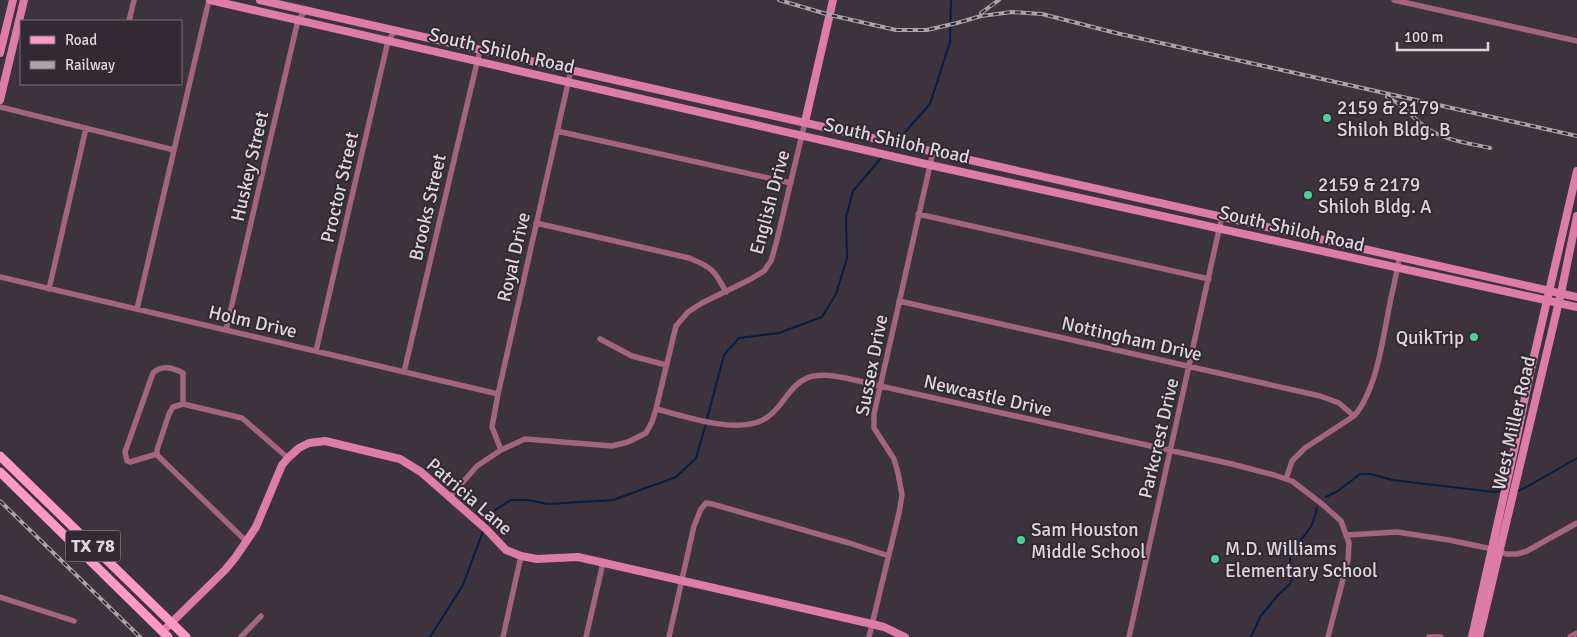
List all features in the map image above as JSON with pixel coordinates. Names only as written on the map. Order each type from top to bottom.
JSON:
[{"type":"main road","points":[[0,53],[13,0]]},
{"type":"main road","points":[[21,20],[24,0]]},
{"type":"main road","name":"South Shiloh Road","points":[[210,0],[930,165],[1577,307]]},
{"type":"main road","name":"South Shiloh Road","points":[[260,0],[1577,297]]},
{"type":"main road","points":[[805,122],[833,0]]},
{"type":"main road","points":[[0,100],[19,29]]},
{"type":"main road","name":"West Miller Road","points":[[1479,637],[1547,300],[1577,171]]},
{"type":"main road","name":"West Miller Road","points":[[1472,637],[1561,293],[1577,216]]},
{"type":"main road","name":"Patricia Lane","points":[[165,634],[171,622],[225,570],[256,527],[279,472],[288,458],[299,448],[325,441],[400,459],[421,472],[506,550],[521,556],[537,559],[578,557],[872,624],[884,627],[905,637]]},
{"type":"main road","name":"TX 78","points":[[0,456],[186,637]]},
{"type":"main road","name":"TX 78","points":[[0,472],[165,634]]},
{"type":"street","points":[[129,20],[134,0]]},
{"type":"street","points":[[137,310],[210,0]]},
{"type":"street","points":[[1394,0],[1577,41]]},
{"type":"street","name":"Huskey Street","points":[[226,330],[298,20],[306,10]]},
{"type":"street","points":[[7,26],[19,29]]},
{"type":"street","name":"Proctor Street","points":[[316,351],[388,41],[395,30]]},
{"type":"street","name":"Brooks Street","points":[[404,372],[480,50]]},
{"type":"street","name":"Royal Drive","points":[[501,450],[492,427],[498,394],[572,70]]},
{"type":"street","points":[[0,107],[174,150]]},
{"type":"street","name":"English Drive","points":[[449,498],[477,466],[501,450],[525,439],[612,446],[628,442],[646,433],[656,409],[676,326],[688,312],[764,271],[771,261],[805,122]]},
{"type":"street","points":[[49,289],[86,128]]},
{"type":"street","points":[[557,131],[791,183]]},
{"type":"street","name":"Sussex Drive","points":[[869,637],[902,495],[894,459],[874,428],[874,414],[933,152]]},
{"type":"street","points":[[918,214],[1209,279]]},
{"type":"street","name":"Parkcrest Drive","points":[[1129,637],[1222,216]]},
{"type":"street","points":[[536,223],[701,262],[716,273],[726,292]]},
{"type":"street","points":[[1286,479],[1292,462],[1305,448],[1354,416],[1370,392],[1382,345],[1399,258]]},
{"type":"street","name":"Holm Drive","points":[[0,277],[498,394]]},
{"type":"street","name":"Nottingham Drive","points":[[899,301],[1331,399],[1354,416]]},
{"type":"street","points":[[600,339],[632,356],[666,365]]},
{"type":"street","points":[[157,454],[130,462],[127,461],[125,452],[153,373],[159,368],[183,373],[183,404]]},
{"type":"street","name":"Newcastle Drive","points":[[656,409],[708,421],[742,426],[760,422],[780,406],[794,387],[805,379],[817,375],[826,375],[1232,464],[1286,479],[1292,481],[1322,504],[1340,521],[1346,535]]},
{"type":"street","points":[[157,454],[169,414],[173,408],[183,404],[242,418],[288,458]]},
{"type":"street","points":[[157,454],[246,541]]},
{"type":"street","points":[[669,637],[694,526],[698,514],[706,504],[712,504],[889,556]]},
{"type":"street","points":[[1328,637],[1348,560],[1349,543],[1346,535],[1397,532],[1449,540],[1517,554],[1527,551],[1577,523]]},
{"type":"street","points":[[503,637],[521,556]]},
{"type":"street","points":[[586,637],[603,563]]},
{"type":"street","points":[[0,597],[74,621]]},
{"type":"street","points":[[241,637],[261,616]]},
{"type":"street","points":[[1570,637],[1577,633]]},
{"type":"street","points":[[1429,637],[1441,637]]},
{"type":"waterway","points":[[898,140],[930,104],[950,42],[951,0]]},
{"type":"waterway","points":[[707,419],[724,355],[739,338],[779,333],[822,317],[836,294],[847,258],[846,217],[853,191],[882,157]]},
{"type":"waterway","points":[[485,527],[492,512],[511,500],[528,500],[548,504],[613,500],[676,477],[696,458],[706,424]]},
{"type":"waterway","points":[[1518,491],[1577,458]]},
{"type":"waterway","points":[[1326,497],[1338,491],[1360,474],[1371,474],[1392,480],[1494,492],[1502,491]]},
{"type":"waterway","points":[[1251,637],[1260,617],[1290,584],[1294,573],[1291,566],[1291,554],[1311,526],[1317,508]]},
{"type":"waterway","points":[[430,637],[463,585],[483,531]]},
{"type":"railway","points":[[779,0],[830,15],[896,30],[927,30],[981,16],[1012,12],[1042,14],[1116,33],[1577,136]]},
{"type":"railway","points":[[981,13],[999,0]]},
{"type":"railway","points":[[1387,97],[1402,106],[1424,126],[1439,135],[1490,148]]},
{"type":"railway","points":[[0,501],[140,637]]},
{"type":"place","name":"2159 & 2179 Shiloh Bldg. B","points":[[1327,118]]},
{"type":"place","name":"2159 & 2179 Shiloh Bldg. A","points":[[1308,195]]},
{"type":"place","name":"QuikTrip","points":[[1474,337]]},
{"type":"place","name":"Sam Houston Middle School","points":[[1021,540]]},
{"type":"place","name":"M.D. Williams Elementary School","points":[[1215,559]]}]
